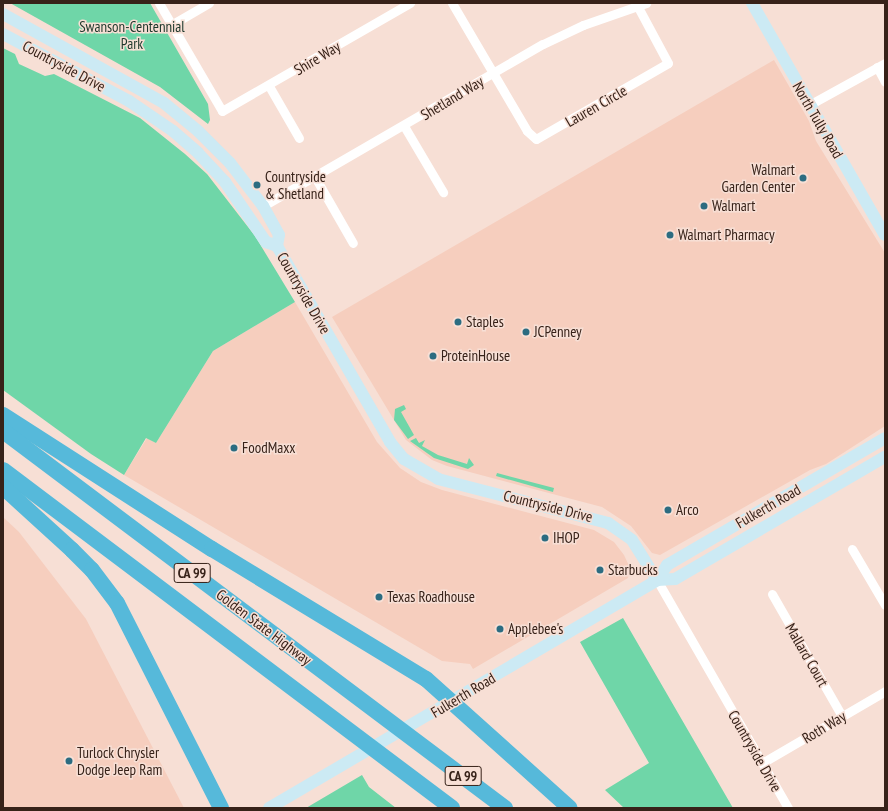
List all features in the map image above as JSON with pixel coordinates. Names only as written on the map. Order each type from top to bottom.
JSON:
[{"type":"highway","points":[[3,415],[199,541],[426,680],[452,701],[570,808]]},
{"type":"highway","name":"Golden State Highway","points":[[3,431],[505,808]]},
{"type":"highway","name":"Golden State Highway","points":[[3,470],[452,808]]},
{"type":"highway","points":[[3,487],[77,555],[117,603],[221,808]]},
{"type":"street","points":[[159,3],[172,25],[210,3]]},
{"type":"street","name":"Shire Way","points":[[172,25],[222,112],[270,86],[410,3]]},
{"type":"street","points":[[452,3],[494,73]]},
{"type":"street","name":"North Tully Road","points":[[752,3],[809,105],[885,235]]},
{"type":"street","name":"Lauren Circle","points":[[494,73],[527,131],[536,139],[548,134],[668,63],[642,5]]},
{"type":"street","name":"Shetland Way","points":[[263,206],[563,33],[642,5]]},
{"type":"street","name":"Countryside Drive","points":[[3,14],[46,39],[134,85],[179,115],[230,163],[263,206],[279,235],[277,246]]},
{"type":"street","name":"Countryside Drive","points":[[3,34],[129,101],[173,131],[198,153],[225,182],[266,242],[277,246],[390,442],[404,459],[438,479],[604,521],[632,540],[657,580],[788,808]]},
{"type":"street","points":[[40,55],[46,39]]},
{"type":"street","points":[[809,105],[885,63]]},
{"type":"street","points":[[876,67],[885,82]]},
{"type":"street","points":[[270,86],[299,138]]},
{"type":"street","points":[[404,126],[443,192]]},
{"type":"street","points":[[315,177],[353,244]]},
{"type":"street","name":"Fulkerth Road","points":[[269,808],[657,580],[667,565],[885,438]]},
{"type":"street","name":"Fulkerth Road","points":[[657,580],[675,579],[885,457]]},
{"type":"street","points":[[852,549],[885,605]]},
{"type":"street","name":"Mallard Court","points":[[772,594],[842,716]]},
{"type":"street","name":"Roth Way","points":[[762,763],[885,691]]},
{"type":"shaded area","points":[[774,60],[809,121],[816,141],[885,253],[885,426],[826,464],[810,470],[660,555],[652,553],[631,526],[602,507],[447,466],[432,460],[406,440],[332,317]]},
{"type":"shaded area","points":[[295,302],[377,442],[400,468],[421,482],[442,490],[594,530],[614,542],[624,555],[630,568],[628,578],[473,669],[470,664],[442,661],[124,475],[147,438],[156,443],[213,351]]},
{"type":"shaded area","points":[[3,517],[19,532],[86,619],[184,808],[3,808]]},
{"type":"green space","name":"Swanson-Centennial Park","points":[[10,3],[150,3],[208,104],[210,120],[208,124],[160,87]]},
{"type":"green space","points":[[3,48],[15,54],[19,64],[45,76],[54,74],[140,118],[185,154],[207,174],[255,236],[295,302],[213,351],[156,443],[146,438],[124,475],[91,454],[3,390]]},
{"type":"green space","points":[[404,405],[406,409],[401,412],[414,435],[408,439],[394,420],[395,409]]},
{"type":"green space","points":[[416,438],[419,443],[425,440],[422,446],[438,455],[467,464],[469,458],[474,465],[468,469],[434,458],[410,441]]},
{"type":"green space","points":[[497,473],[554,488],[553,492],[496,476]]},
{"type":"green space","points":[[623,618],[733,808],[624,808],[605,790],[649,763],[580,642]]},
{"type":"green space","points":[[362,775],[369,787],[396,808],[306,808]]},
{"type":"place","name":"Walmart Garden Center","points":[[803,178]]},
{"type":"place","name":"Countryside & Shetland","points":[[257,185]]},
{"type":"place","name":"Walmart","points":[[704,206]]},
{"type":"place","name":"Walmart Pharmacy","points":[[670,235]]},
{"type":"place","name":"Staples","points":[[458,322]]},
{"type":"place","name":"JCPenney","points":[[526,332]]},
{"type":"place","name":"ProteinHouse","points":[[433,356]]},
{"type":"place","name":"FoodMaxx","points":[[234,448]]},
{"type":"place","name":"Arco","points":[[668,510]]},
{"type":"place","name":"IHOP","points":[[545,538]]},
{"type":"place","name":"Starbucks","points":[[600,570]]},
{"type":"place","name":"Texas Roadhouse","points":[[379,597]]},
{"type":"place","name":"Applebee's","points":[[500,629]]},
{"type":"place","name":"Turlock Chrysler Dodge Jeep Ram","points":[[69,761]]}]
